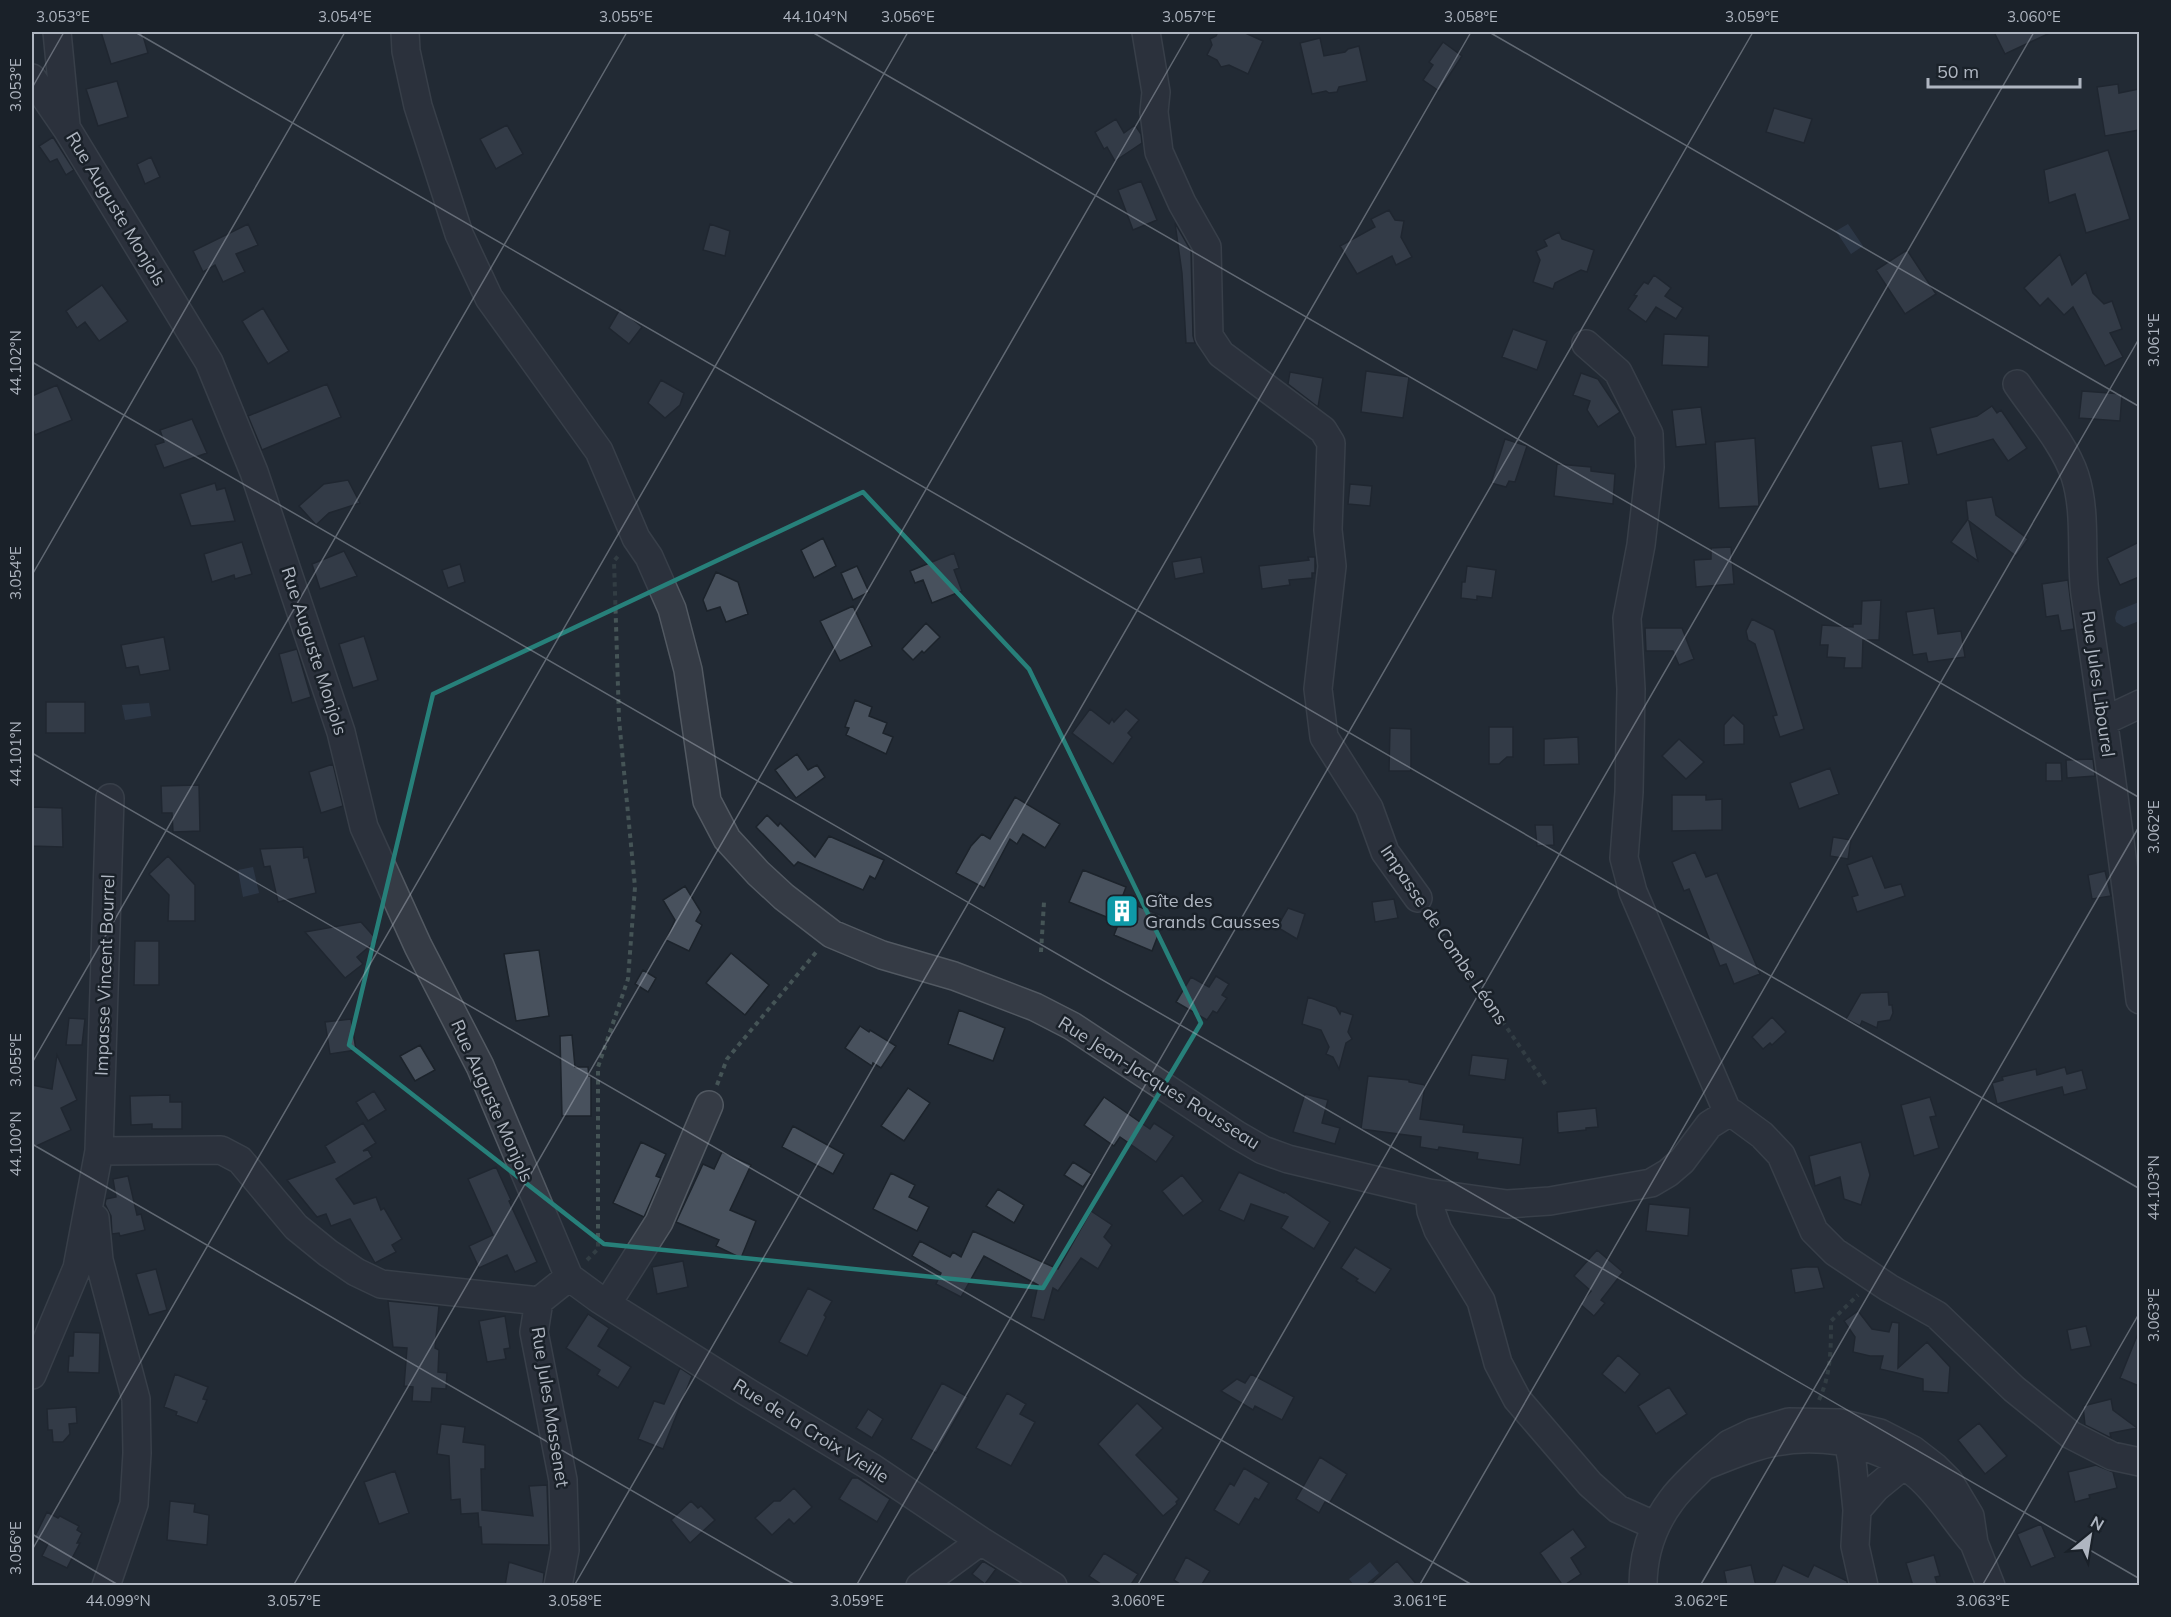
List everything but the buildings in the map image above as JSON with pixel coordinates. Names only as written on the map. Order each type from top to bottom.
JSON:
[{"type":"street","name":"Rue Auguste Monjols","points":[[57,32],[67,129],[209,362],[254,472],[292,584],[341,732],[364,827],[418,946],[480,1066],[569,1277]]},
{"type":"street","name":"Rue Jean-Jacques Rousseau","points":[[405,32],[406,51],[418,106],[459,234],[489,298],[599,451],[636,538],[649,557],[672,609],[688,670],[707,801],[727,838],[758,873],[784,897],[832,934],[882,955],[954,976],[1035,1007],[1072,1026],[1263,1150],[1288,1159],[1429,1193],[1507,1204],[1550,1201],[1651,1183],[1682,1161],[1709,1125],[1728,1113]]},
{"type":"street","name":"Impasse de Combe Léons","points":[[1146,32],[1156,92],[1154,112],[1159,152],[1182,203],[1207,247],[1209,336],[1221,354],[1323,430],[1331,443],[1328,530],[1332,566],[1318,689],[1324,737],[1369,808],[1385,852],[1418,898]]},
{"type":"street","points":[[32,78],[67,129]]},
{"type":"street","points":[[1586,344],[1618,372],[1649,434],[1650,467],[1642,534],[1627,618],[1631,689],[1629,792],[1624,858],[1633,892],[1728,1113],[1746,1122],[1762,1135],[1780,1155],[1814,1231],[1835,1252],[1889,1288],[1936,1315],[2014,1389],[2071,1435],[2112,1456],[2139,1462]]},
{"type":"street","name":"Rue Jules Libourel","points":[[2017,384],[2065,454],[2075,476],[2080,501],[2083,578],[2104,721],[2139,1000]]},
{"type":"street","points":[[2104,721],[2139,704]]},
{"type":"street","name":"Impasse Vincent Bourrel","points":[[93,1190],[99,1151],[110,798]]},
{"type":"street","points":[[607,1304],[659,1222],[709,1105]]},
{"type":"street","points":[[99,1151],[220,1150],[240,1160],[296,1227],[356,1272],[381,1284],[539,1300],[569,1277]]},
{"type":"street","points":[[32,1375],[76,1268],[93,1190]]},
{"type":"street","points":[[93,1190],[99,1260],[135,1399],[137,1453],[134,1503],[106,1586]]},
{"type":"street","points":[[1429,1193],[1431,1211],[1438,1230],[1481,1301],[1498,1363],[1517,1399],[1590,1484],[1618,1509],[1656,1527]]},
{"type":"street","name":"Rue de la Croix Vieille","points":[[569,1277],[607,1304],[871,1467],[1053,1586]]},
{"type":"street","name":"Rue Jules Massenet","points":[[539,1300],[534,1332],[563,1480],[565,1550],[558,1586]]},
{"type":"street","points":[[1643,1586],[1643,1571],[1648,1545],[1671,1500],[1729,1444],[1752,1433],[1789,1422],[1840,1423],[1880,1433],[1913,1450],[1935,1467],[1949,1481],[1970,1516],[1974,1543],[1991,1586]]},
{"type":"street","points":[[1704,1466],[1752,1447],[1779,1441],[1809,1438],[1848,1442],[1878,1452],[1904,1465],[1934,1492],[1974,1543]]},
{"type":"street","points":[[1848,1442],[1857,1510],[1855,1546],[1864,1586]]},
{"type":"street","points":[[1857,1510],[1876,1488],[1904,1465]]},
{"type":"street","points":[[920,1586],[981,1541]]},
{"type":"path","points":[[569,1277],[598,1249],[598,1067],[628,979],[629,968],[635,887],[619,719],[614,561],[636,538]]},
{"type":"path","name":"Impasse de Combe Léons","points":[[1418,898],[1546,1085]]},
{"type":"path","points":[[1041,952],[1044,902]]},
{"type":"path","points":[[709,1105],[727,1059],[832,934]]},
{"type":"path","points":[[1809,1423],[1826,1385],[1831,1358],[1831,1321],[1858,1296],[1889,1288]]},
{"type":"highlighted area","points":[[863,492],[1029,669],[1201,1023],[1043,1288],[604,1244],[349,1045],[433,694]]},
{"type":"water","points":[[1848,224],[1863,246],[1851,254],[1836,231]]},
{"type":"water","points":[[2139,602],[2139,621],[2124,627],[2116,622],[2117,611]]},
{"type":"water","points":[[149,703],[151,716],[125,720],[122,705]]},
{"type":"water","points":[[253,867],[259,893],[243,897],[238,870]]},
{"type":"water","points":[[1370,1562],[1379,1573],[1365,1585],[1354,1585],[1349,1579]]},
{"type":"place","name":"Gîte des Grands Causses","points":[[1122,911]]}]
